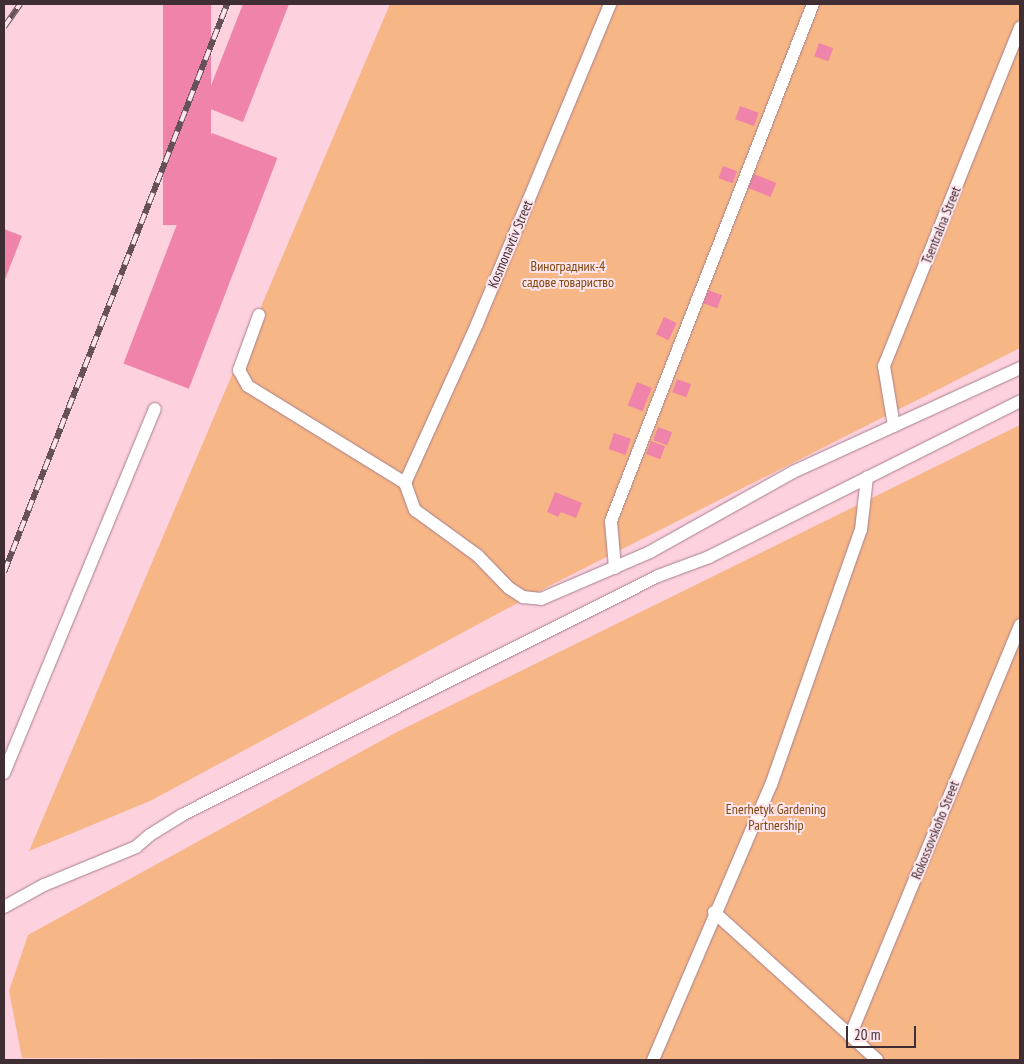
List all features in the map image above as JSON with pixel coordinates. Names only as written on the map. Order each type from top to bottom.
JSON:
[{"type":"lane","name":"Kosmonavtiv Street","points":[[405,483],[477,324],[610,4]]},
{"type":"lane","points":[[615,568],[611,521],[813,4]]},
{"type":"lane","name":"Tsentralna Street","points":[[894,426],[884,366],[1020,27]]},
{"type":"lane","points":[[259,315],[239,370],[248,386],[405,483],[415,510],[478,556],[509,588],[523,597],[541,599],[615,568],[793,472],[1020,368]]},
{"type":"lane","points":[[4,907],[44,885],[136,847],[150,835],[182,816],[658,576],[709,557],[1020,400]]},
{"type":"lane","points":[[4,773],[156,409]]},
{"type":"lane","points":[[653,1060],[714,912],[770,785],[861,530],[867,477]]},
{"type":"lane","name":"Rokossovskoho Street","points":[[850,1036],[1020,625]]},
{"type":"lane","points":[[714,912],[877,1060]]},
{"type":"green space","name":"Виноградник-4 садове товариство","points":[[390,4],[1020,4],[1020,348],[551,585],[150,801],[29,851]]},
{"type":"green space","name":"Enerhetyk Gardening Partnership","points":[[1020,425],[1020,1060],[22,1058],[9,991],[28,935],[397,732]]},
{"type":"building","points":[[163,4],[211,4],[211,225],[163,225]]},
{"type":"building","points":[[243,4],[289,4],[243,122],[203,106]]},
{"type":"building","points":[[819,43],[833,48],[828,61],[814,56]]},
{"type":"building","points":[[740,106],[759,113],[754,126],[735,119]]},
{"type":"building","points":[[212,133],[277,158],[189,389],[123,364]]},
{"type":"building","points":[[723,166],[737,171],[733,183],[719,178]]},
{"type":"building","points":[[754,174],[776,183],[771,197],[748,188]]},
{"type":"building","points":[[4,229],[22,236],[4,282]]},
{"type":"building","points":[[708,290],[722,295],[717,308],[703,303]]},
{"type":"building","points":[[664,317],[677,323],[669,340],[656,334]]},
{"type":"building","points":[[677,379],[691,384],[686,397],[672,392]]},
{"type":"building","points":[[637,382],[652,388],[642,411],[628,405]]},
{"type":"building","points":[[658,427],[672,432],[667,445],[653,440]]},
{"type":"building","points":[[614,433],[631,439],[625,455],[608,449]]},
{"type":"building","points":[[651,441],[665,446],[660,459],[646,454]]},
{"type":"building","points":[[555,492],[582,503],[576,518],[561,512],[558,517],[547,512]]},
{"type":"railway","points":[[4,27],[20,4]]},
{"type":"railway","points":[[4,572],[227,4]]}]
